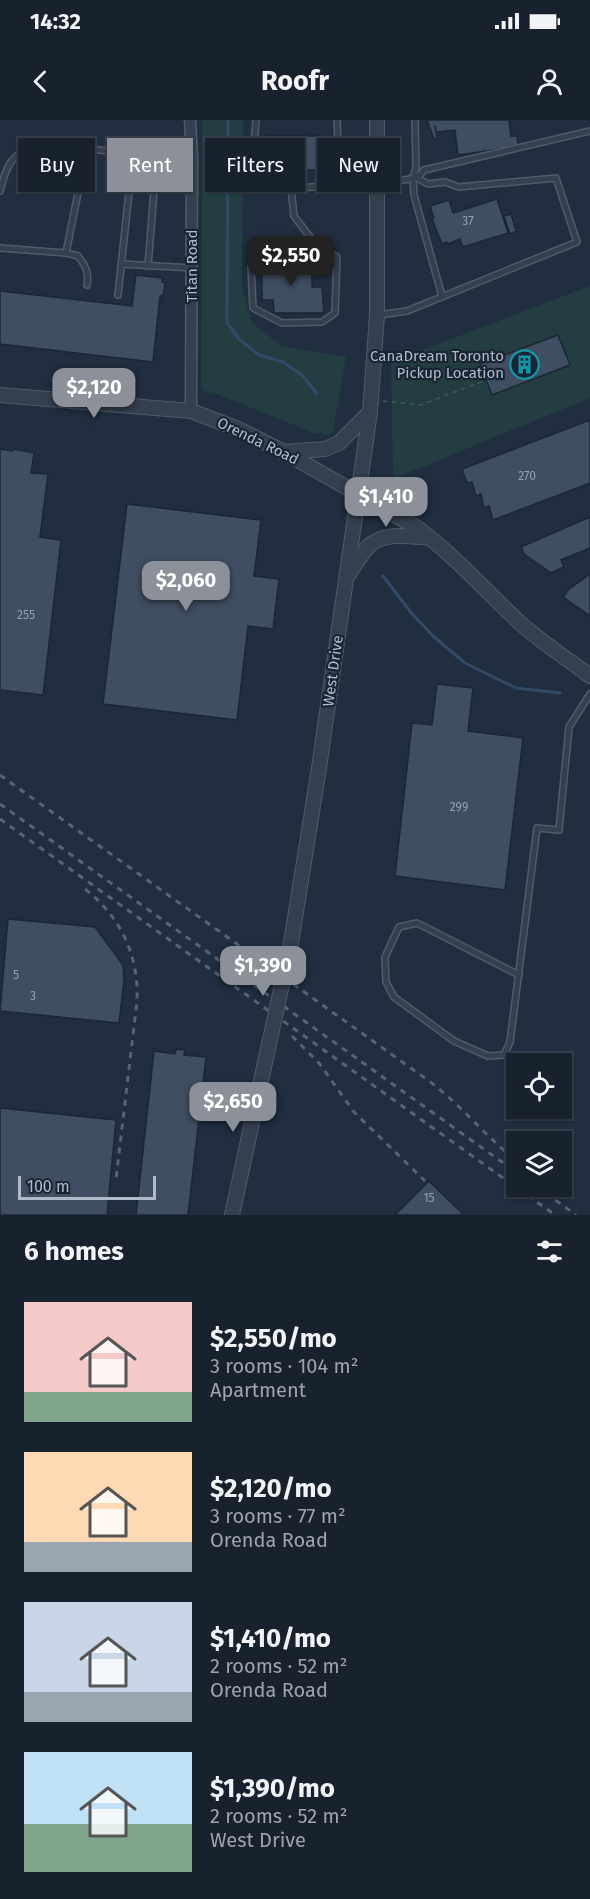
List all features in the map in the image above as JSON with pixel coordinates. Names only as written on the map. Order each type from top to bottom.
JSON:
[{"type":"street","name":"Titan Road","points":[[190,120],[191,138]]},
{"type":"street","name":"West Drive","points":[[377,120],[377,138]]},
{"type":"street","name":"Titan Road","points":[[191,411],[192,192]]},
{"type":"street","name":"West Drive","points":[[232,1215],[291,943],[319,768],[358,494],[370,405],[377,315],[376,192]]},
{"type":"street","name":"Orenda Road","points":[[0,395],[191,411],[238,429],[284,452],[416,527],[534,634],[589,673]]},
{"type":"street","points":[[284,452],[325,449],[339,443],[370,405]]},
{"type":"street","points":[[346,578],[368,547],[375,541],[389,536],[430,538]]},
{"type":"lane","points":[[254,138],[255,120]]},
{"type":"lane","points":[[337,120],[338,138]]},
{"type":"lane","points":[[415,120],[414,195],[442,297]]},
{"type":"lane","points":[[400,180],[415,178],[424,170],[590,131]]},
{"type":"lane","points":[[0,191],[12,159],[18,154]]},
{"type":"lane","points":[[377,315],[407,311],[577,242],[556,178],[459,187],[445,182],[428,184],[415,178]]},
{"type":"lane","points":[[250,267],[253,308],[282,323],[322,322],[335,313],[336,257],[316,245],[294,216],[291,188],[317,187]]},
{"type":"lane","points":[[66,253],[78,192]]},
{"type":"lane","points":[[118,295],[129,192]]},
{"type":"lane","points":[[148,266],[154,192]]},
{"type":"lane","points":[[0,248],[78,256],[89,273],[87,285]]},
{"type":"lane","points":[[122,264],[192,268]]},
{"type":"lane","points":[[519,975],[417,923],[399,927],[385,957],[386,982],[394,997],[454,1041],[488,1056],[504,1055],[510,1042],[519,975],[537,828],[559,830],[569,727],[590,694]]},
{"type":"path","points":[[370,405],[421,405],[486,380]]},
{"type":"green space","points":[[202,120],[243,120],[243,138],[205,138],[205,192],[243,192],[242,287],[252,323],[282,346],[346,357],[333,432],[329,435],[314,433],[217,394],[203,391],[201,385]]},
{"type":"green space","points":[[590,286],[590,398],[393,479],[391,362]]},
{"type":"building","points":[[427,120],[509,120],[511,136],[517,136],[518,145],[458,155],[455,130],[436,132],[437,139],[434,139]]},
{"type":"building","points":[[265,136],[320,136],[317,138],[317,170],[305,170],[305,138],[265,138]]},
{"type":"building","points":[[497,199],[508,233],[463,247],[460,239],[442,244],[432,219],[434,218],[430,206],[449,200],[453,213]]},
{"type":"building","points":[[511,214],[516,231],[510,234],[504,216]]},
{"type":"building","points":[[262,260],[312,260],[312,287],[322,287],[324,313],[274,313],[273,300],[262,300]]},
{"type":"building","points":[[136,275],[162,278],[162,282],[165,283],[163,296],[160,296],[153,362],[0,344],[0,291],[132,306]]},
{"type":"building","name":"CanaDream Toronto Pickup Location","points":[[558,335],[570,365],[492,395],[480,364]]},
{"type":"building","points":[[590,420],[590,483],[493,520],[489,506],[484,508],[481,494],[476,496],[472,482],[467,483],[462,469]]},
{"type":"building","points":[[0,449],[34,453],[31,473],[48,474],[40,537],[61,540],[43,695],[0,690]]},
{"type":"building","points":[[127,504],[261,520],[254,576],[279,579],[273,629],[248,626],[237,720],[103,704]]},
{"type":"building","points":[[590,517],[590,548],[561,560],[564,567],[551,573],[524,554],[521,547]]},
{"type":"building","points":[[590,574],[590,616],[563,597],[569,589]]},
{"type":"building","points":[[437,684],[473,688],[468,731],[523,738],[505,890],[395,876],[412,723],[432,725]]},
{"type":"building","points":[[8,919],[95,927],[123,965],[124,980],[119,1023],[0,1011]]},
{"type":"building","points":[[176,1049],[185,1050],[184,1055],[206,1057],[188,1215],[136,1215],[154,1051],[175,1054]]},
{"type":"building","points":[[0,1108],[116,1120],[107,1215],[0,1215]]},
{"type":"building","points":[[429,1181],[464,1215],[395,1215]]},
{"type":"waterway","points":[[228,120],[227,323],[239,339],[259,355],[283,362],[303,376],[317,394]]},
{"type":"waterway","points":[[383,576],[413,615],[434,637],[465,663],[516,688],[560,693]]},
{"type":"railway","points":[[0,775],[429,1081],[506,1151]]},
{"type":"railway","points":[[0,804],[506,1165]]},
{"type":"railway","points":[[0,819],[555,1215]]},
{"type":"railway","points":[[85,889],[98,900],[118,925],[131,953],[137,984],[137,1001],[116,1179]]},
{"type":"railway","points":[[292,1036],[319,1063],[354,1112],[425,1181]]},
{"type":"railway","points":[[551,1197],[576,1215]]},
{"type":"place","name":"CanaDream Toronto Pickup Location","points":[[525,365]]}]
